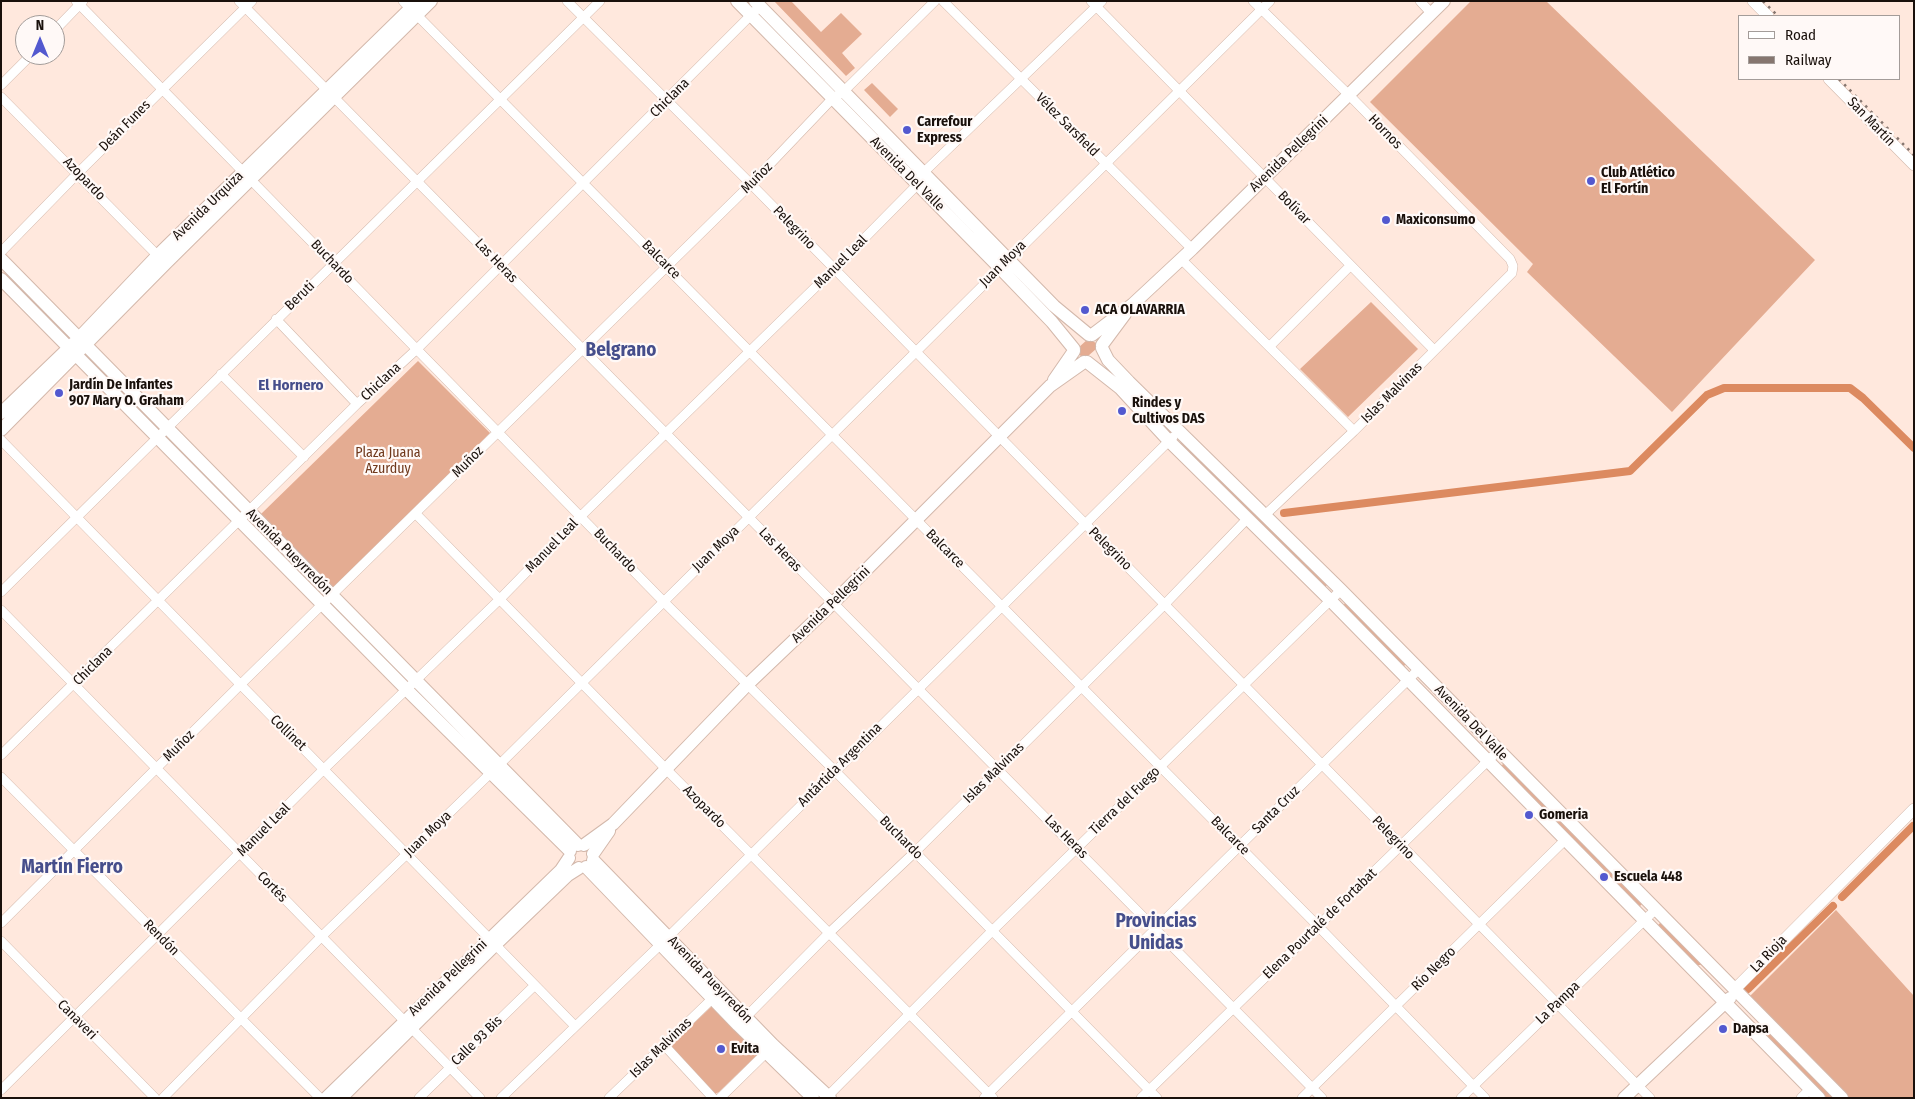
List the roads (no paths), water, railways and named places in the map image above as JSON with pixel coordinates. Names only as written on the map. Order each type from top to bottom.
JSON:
[{"type":"main road","name":"Avenida Urquiza","points":[[1,430],[161,259],[330,94],[412,7],[431,1]]},
{"type":"main road","name":"Avenida Del Valle","points":[[737,1],[755,8],[844,91],[999,268],[1052,322],[1074,350]]},
{"type":"main road","name":"Avenida Pellegrini","points":[[1096,341],[1265,178],[1444,1]]},
{"type":"main road","name":"Avenida Del Valle","points":[[755,8],[832,99],[1009,258],[1054,306],[1096,341],[1108,360],[1341,590],[1842,1098]]},
{"type":"main road","name":"Avenida Pueyrredón","points":[[1,259],[168,427],[245,517]]},
{"type":"main road","name":"Avenida Pueyrredón","points":[[1,279],[156,438],[245,517],[329,600],[416,680],[496,768],[770,1049],[813,1098]]},
{"type":"main road","points":[[1081,339],[1096,341],[1096,356],[1086,362],[1078,358],[1074,350],[1081,339]]},
{"type":"main road","name":"Avenida Pellegrini","points":[[341,1098],[408,1025],[561,870],[582,856],[747,685],[832,604],[1050,386],[1074,350]]},
{"type":"main road","name":"Avenida Urquiza","points":[[1,413],[72,352]]},
{"type":"main road","name":"Avenida Del Valle","points":[[1086,362],[1120,388],[1169,441],[1330,599],[1565,840],[1645,919],[1810,1095]]},
{"type":"main road","name":"Avenida Pellegrini","points":[[1050,386],[1086,362]]},
{"type":"main road","name":"Avenida Pueyrredón","points":[[329,600],[407,690],[496,768]]},
{"type":"main road","name":"Avenida Pueyrredón","points":[[664,941],[712,998],[742,1021]]},
{"type":"main road","name":"La Rioja","points":[[1624,1098],[1726,1004],[1735,989]]},
{"type":"main road","name":"Avenida Pellegrini","points":[[326,1098],[408,1025]]},
{"type":"main road","name":"Avenida Pueyrredón","points":[[770,1049],[828,1097]]},
{"type":"street","name":"Pelegrino","points":[[567,1],[751,184],[1650,1098]]},
{"type":"street","name":"Beruti","points":[[1,592],[276,319],[419,182],[600,1]]},
{"type":"street","name":"Muñoz","points":[[1,923],[240,685],[329,600],[497,432],[751,184],[832,99],[844,91],[935,1]]},
{"type":"street","name":"Vélez Sarsfield","points":[[943,1],[1192,249]]},
{"type":"street","name":"Hornos","points":[[1253,1],[1349,95],[1510,259],[1513,266]]},
{"type":"street","name":"Juan Moya","points":[[163,1098],[320,937],[496,768],[1270,1]]},
{"type":"street","points":[[1420,1],[1431,13]]},
{"type":"street","points":[[1753,1],[1767,15]]},
{"type":"street","points":[[65,19],[79,3]]},
{"type":"street","name":"Buchardo","points":[[79,3],[161,90],[248,175],[663,601],[834,770],[1157,1098]]},
{"type":"street","name":"Deán Funes","points":[[1,252],[245,3]]},
{"type":"street","name":"Las Heras","points":[[245,3],[330,94],[1322,1098]]},
{"type":"street","name":"Manuel Leal","points":[[1,1090],[73,1017],[240,855],[324,769],[500,599],[748,351],[834,269],[1020,77],[1096,3]]},
{"type":"street","name":"Bolívar","points":[[1096,3],[1350,266],[1434,350]]},
{"type":"street","name":"Balcarce","points":[[412,7],[500,100],[667,266],[748,351],[1240,846],[1485,1098]]},
{"type":"street","name":"Chiclana","points":[[1,756],[358,404],[417,349],[667,101],[755,8]]},
{"type":"street","points":[[1,86],[21,65]]},
{"type":"street","name":"San Martín","points":[[1830,80],[1914,165]]},
{"type":"street","name":"Azopardo","points":[[1,97],[161,259]]},
{"type":"street","points":[[1181,259],[1354,431]]},
{"type":"street","points":[[1270,346],[1350,266]]},
{"type":"street","name":"Islas Malvinas","points":[[1265,515],[1354,431],[1512,273],[1513,266]]},
{"type":"street","points":[[276,319],[358,404]]},
{"type":"street","points":[[221,374],[304,457]]},
{"type":"street","name":"Antártida Argentina","points":[[501,1098],[574,1025],[664,941],[834,770],[1179,432]]},
{"type":"street","name":"Collinet","points":[[1,440],[574,1025]]},
{"type":"street","name":"Azopardo","points":[[416,514],[988,1096]]},
{"type":"street","name":"Islas Malvinas","points":[[742,1021],[829,933],[915,852],[1165,604],[1247,519]]},
{"type":"street","name":"Tierra del Fuego","points":[[828,1097],[908,1014],[1341,590]]},
{"type":"street","name":"Cortés","points":[[1,610],[320,937],[451,1066],[480,1098]]},
{"type":"street","name":"Santa Cruz","points":[[988,1096],[1070,1011],[1418,669]]},
{"type":"street","name":"Elena Pourtalé de Fortabat","points":[[1141,1098],[1498,751]]},
{"type":"street","name":"Rendón","points":[[1,777],[320,1098]]},
{"type":"street","name":"La Rioja","points":[[1735,989],[1914,809]]},
{"type":"street","name":"Río Negro","points":[[1302,1098],[1565,840]]},
{"type":"street","name":"La Pampa","points":[[1461,1098],[1557,1002],[1656,909]]},
{"type":"street","name":"Canaveri","points":[[1,941],[73,1017],[155,1098]]},
{"type":"street","name":"Calle 93 Bis","points":[[419,1098],[535,985]]},
{"type":"street","name":"Islas Malvinas","points":[[609,1098],[712,998]]},
{"type":"street","points":[[664,1045],[714,1098]]},
{"type":"street","points":[[720,1098],[770,1049]]},
{"type":"waterway","points":[[1284,513],[1630,471],[1707,395],[1724,388],[1850,388],[1863,398],[1914,448]]},
{"type":"waterway","points":[[1842,897],[1913,826]]},
{"type":"waterway","points":[[1748,989],[1833,906]]},
{"type":"railway","points":[[1763,1],[1777,15]]},
{"type":"railway","points":[[1840,80],[1914,155]]},
{"type":"place","name":"Carrefour Express","points":[[907,130]]},
{"type":"place","name":"Club Atlético El Fortín","points":[[1591,181]]},
{"type":"place","name":"Maxiconsumo","points":[[1386,220]]},
{"type":"place","name":"ACA OLAVARRIA","points":[[1085,310]]},
{"type":"place","name":"Jardín De Infantes 907 Mary O. Graham","points":[[59,393]]},
{"type":"place","name":"Rindes y Cultivos DAS","points":[[1122,411]]},
{"type":"place","name":"Gomeria","points":[[1529,815]]},
{"type":"place","name":"Escuela 448","points":[[1604,877]]},
{"type":"place","name":"Dapsa","points":[[1723,1029]]},
{"type":"place","name":"Evita","points":[[721,1049]]},
{"type":"district","name":"Belgrano","points":[[621,351]]},
{"type":"district","name":"El Hornero","points":[[291,386]]},
{"type":"district","name":"Martín Fierro","points":[[72,868]]},
{"type":"district","name":"Provincias Unidas","points":[[1156,933]]},
{"type":"park label","name":"Plaza Juana Azurduy","points":[[388,462]]}]
